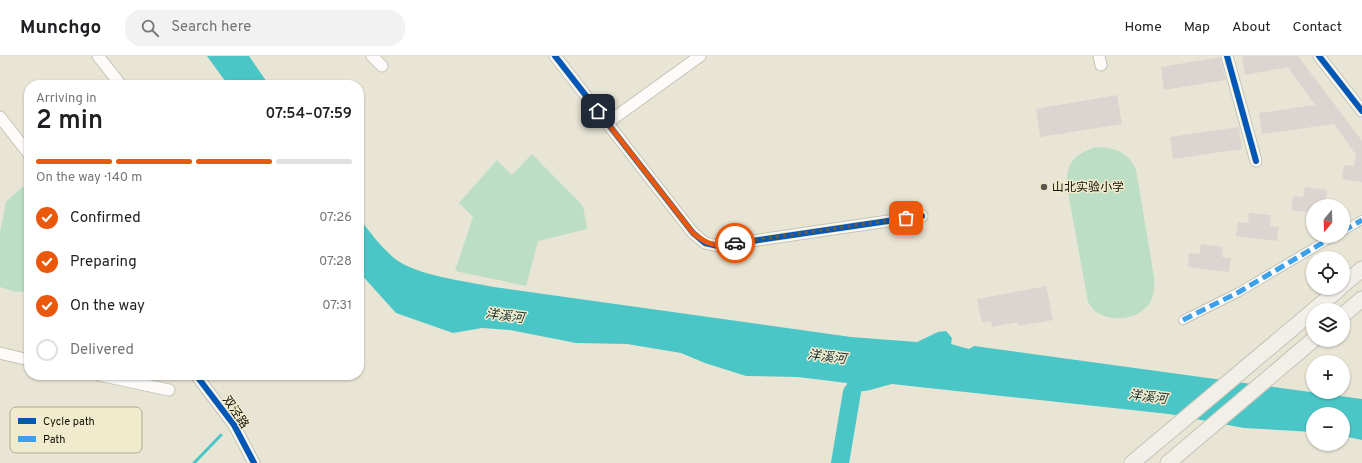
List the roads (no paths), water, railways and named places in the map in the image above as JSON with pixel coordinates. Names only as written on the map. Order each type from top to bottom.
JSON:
[{"type":"main road","points":[[1350,279],[1362,269]]},
{"type":"main road","points":[[1322,303],[1332,295]]},
{"type":"main road","points":[[1350,309],[1362,299]]},
{"type":"main road","points":[[1132,463],[1306,317]]},
{"type":"main road","points":[[1173,459],[1306,346]]},
{"type":"street","points":[[98,56],[117,80]]},
{"type":"street","points":[[372,56],[382,66]]},
{"type":"street","points":[[554,56],[693,233],[705,242],[718,246],[922,216]]},
{"type":"street","points":[[607,123],[700,56]]},
{"type":"street","points":[[1227,56],[1256,162]]},
{"type":"street","points":[[1320,56],[1362,111]]},
{"type":"street","points":[[0,117],[24,148]]},
{"type":"street","points":[[1350,227],[1362,220]]},
{"type":"street","points":[[1183,320],[1239,292],[1322,243]]},
{"type":"street","points":[[0,353],[24,359]]},
{"type":"street","points":[[122,380],[169,390]]},
{"type":"street","name":"双泾路","points":[[200,380],[234,425],[254,463]]},
{"type":"water","points":[[207,56],[249,56],[266,80],[224,80]]},
{"type":"water","name":"洋溪河","points":[[364,225],[384,249],[403,264],[428,274],[494,287],[851,337],[917,342],[938,332],[946,331],[952,338],[951,344],[969,349],[974,346],[1306,391],[1306,399],[1350,399],[1350,397],[1362,399],[1362,440],[1350,437],[1350,407],[1306,407],[1306,432],[1244,428],[1169,414],[892,384],[857,392],[847,389],[847,383],[798,377],[746,376],[705,363],[681,353],[627,344],[576,343],[510,330],[482,328],[453,333],[396,313],[364,278]]},
{"type":"waterway","points":[[840,463],[852,392]]},
{"type":"waterway","points":[[194,463],[221,435]]},
{"type":"place","name":"山北实验小学","points":[[1044,187]]}]
